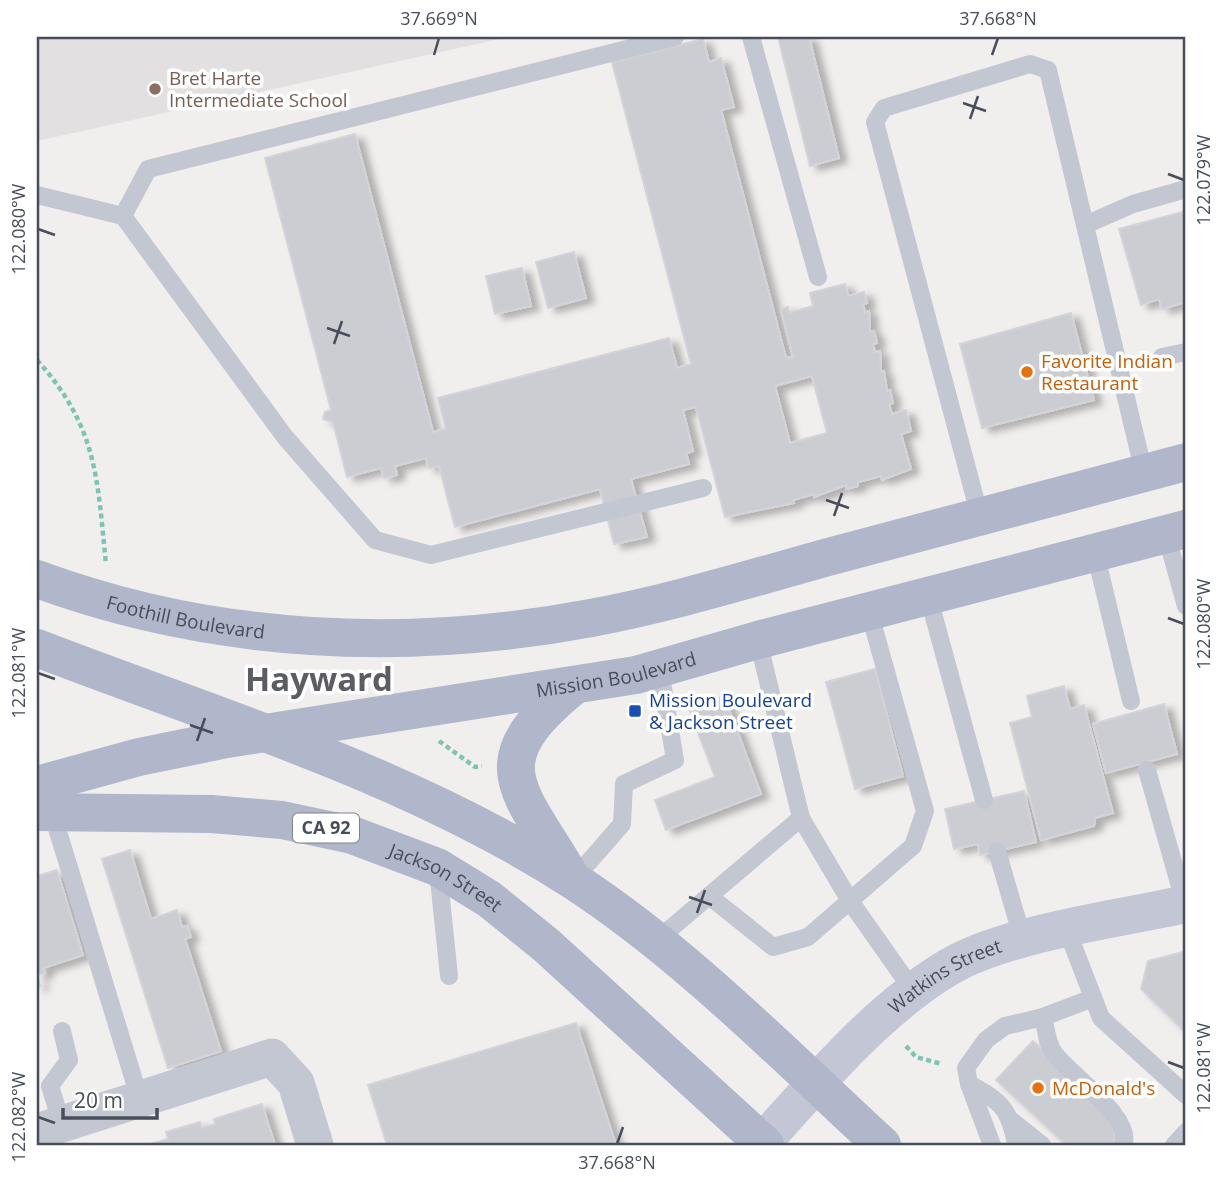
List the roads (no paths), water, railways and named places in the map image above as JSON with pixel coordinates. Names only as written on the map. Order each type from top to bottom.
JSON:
[{"type":"main road","points":[[980,517],[1186,462]]},
{"type":"main road","name":"Foothill Boulevard","points":[[37,579],[163,616],[251,630],[338,638],[473,635],[592,618],[980,517]]},
{"type":"main road","name":"Mission Boulevard","points":[[42,803],[139,757],[260,733],[660,670],[758,640],[1176,531]]},
{"type":"main road","points":[[37,648],[420,796],[494,833],[573,880],[657,940],[882,1145]]},
{"type":"main road","points":[[573,880],[523,797],[514,772],[519,745],[532,724],[575,685]]},
{"type":"main road","name":"Jackson Street","points":[[42,803],[282,820],[352,835],[437,867],[489,899],[546,945],[762,1144]]},
{"type":"street","name":"Watkins Street","points":[[762,1144],[816,1084],[895,1004],[950,966],[1023,940],[1185,904]]},
{"type":"street","points":[[49,1128],[272,1057],[296,1083],[315,1145]]},
{"type":"lane","points":[[123,216],[148,169],[675,37]]},
{"type":"lane","points":[[751,37],[818,277]]},
{"type":"lane","points":[[980,517],[875,122],[884,107],[1030,64],[1048,70],[1144,473]]},
{"type":"lane","points":[[1085,225],[1133,204],[1186,189]]},
{"type":"lane","points":[[37,195],[123,216],[285,437],[375,540],[431,555],[703,488]]},
{"type":"lane","points":[[1162,357],[1186,352]]},
{"type":"lane","points":[[1176,531],[1186,606]]},
{"type":"lane","points":[[1095,552],[1131,701]]},
{"type":"lane","points":[[928,595],[984,800]]},
{"type":"lane","points":[[709,896],[774,947],[808,937],[913,846],[925,811],[869,611]]},
{"type":"lane","points":[[758,640],[802,818],[849,901],[914,992]]},
{"type":"lane","points":[[573,880],[622,824],[624,784],[675,760],[660,670]]},
{"type":"lane","points":[[1147,770],[1185,904]]},
{"type":"lane","points":[[42,803],[140,1100]]},
{"type":"lane","points":[[657,940],[802,818]]},
{"type":"lane","points":[[997,851],[1023,940]]},
{"type":"lane","points":[[437,867],[449,976]]},
{"type":"lane","points":[[1067,930],[1101,1018],[1186,1095]]},
{"type":"lane","points":[[992,1145],[969,1084],[966,1068],[986,1040],[1005,1026],[1043,1017],[1093,998]]},
{"type":"lane","points":[[1043,1017],[1052,1051],[1121,1121],[1126,1141],[1123,1145]]},
{"type":"lane","points":[[49,1128],[50,1086],[69,1060],[62,1031]]},
{"type":"lane","points":[[969,1084],[998,1100],[1012,1121],[1042,1145]]},
{"type":"lane","points":[[1012,1121],[1016,1145]]},
{"type":"lane","points":[[1174,1145],[1186,1132]]},
{"type":"place","name":"Bret Harte Intermediate School","points":[[155,89]]},
{"type":"place","name":"Favorite Indian Restaurant","points":[[1027,372]]},
{"type":"place","name":"Mission Boulevard & Jackson Street","points":[[635,711]]},
{"type":"place","name":"McDonald's","points":[[1038,1088]]},
{"type":"district","name":"Hayward","points":[[319,679]]}]
